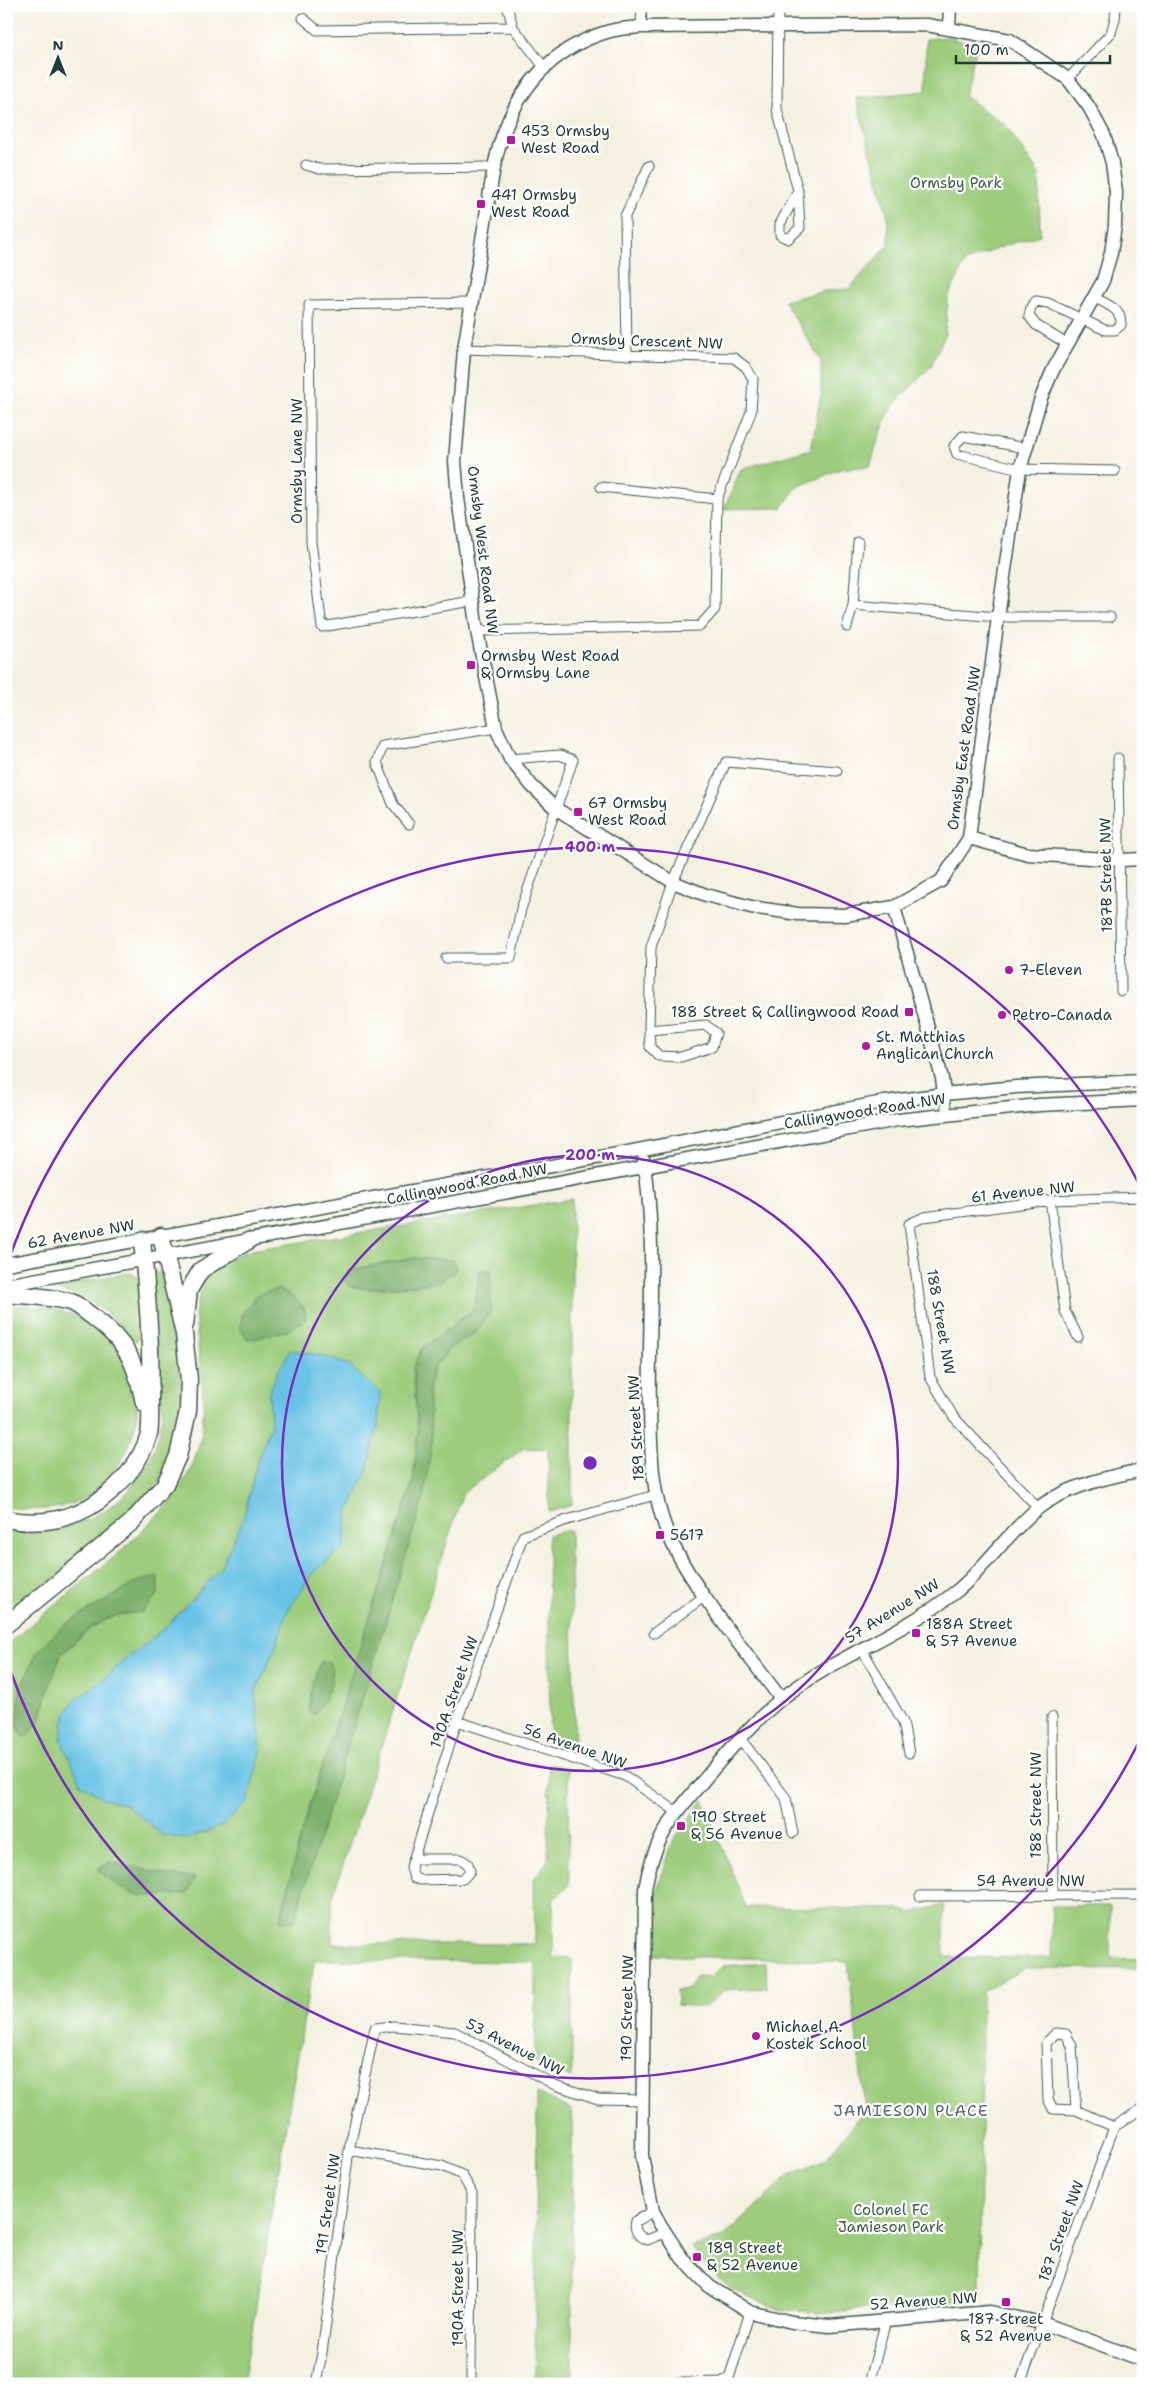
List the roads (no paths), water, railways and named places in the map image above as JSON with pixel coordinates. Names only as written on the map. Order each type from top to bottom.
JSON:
[{"type":"highway","points":[[6,1625],[132,1522],[165,1484],[178,1456],[188,1411],[189,1380],[184,1334],[162,1236]]},
{"type":"highway","points":[[6,1519],[21,1522],[62,1519],[90,1507],[119,1486],[138,1460],[149,1433],[151,1374],[142,1240]]},
{"type":"highway","points":[[184,1334],[189,1290],[200,1270],[248,1241]]},
{"type":"highway","points":[[6,1294],[40,1295],[73,1303],[121,1340],[138,1373],[149,1433]]},
{"type":"street","points":[[507,6],[513,27],[544,67]]},
{"type":"street","points":[[641,27],[642,6]]},
{"type":"street","points":[[778,6],[776,26],[777,109],[798,191],[800,228],[788,239],[780,235],[780,224],[798,191]]},
{"type":"street","points":[[949,28],[950,6]]},
{"type":"street","points":[[1068,79],[1111,33],[1115,20],[1116,6]]},
{"type":"street","points":[[304,18],[317,30],[513,27]]},
{"type":"street","name":"Ormsby West Road NW","points":[[894,907],[845,915],[798,914],[751,907],[706,895],[673,882],[555,808],[532,786],[510,759],[496,728],[472,601],[456,460],[464,349],[499,141],[508,117],[544,67],[586,39],[612,30],[641,27],[927,25],[949,28]]},
{"type":"street","name":"Ormsby East Road NW","points":[[894,907],[941,881],[969,838],[998,617],[1025,448],[1053,370],[1103,281],[1111,253],[1115,226],[1116,192],[1112,163],[1104,135],[1089,107],[1068,79],[1010,40],[949,28]]},
{"type":"street","points":[[306,165],[319,169],[494,167]]},
{"type":"street","points":[[627,355],[625,216],[649,166]]},
{"type":"street","points":[[1067,344],[1036,325],[1029,316],[1031,307],[1036,301],[1048,303],[1105,330],[1114,330],[1121,326],[1121,317],[1117,310],[1095,298]]},
{"type":"street","name":"Ormsby Lane NW","points":[[472,303],[309,304],[311,542],[322,627],[472,601]]},
{"type":"street","name":"Ormsby Crescent NW","points":[[464,349],[734,358],[746,367],[753,379],[751,412],[717,499],[715,609],[700,626],[477,631]]},
{"type":"street","points":[[1025,448],[963,436],[954,446],[957,454],[1020,470],[1115,471]]},
{"type":"street","points":[[601,487],[717,499]]},
{"type":"street","points":[[847,628],[853,605],[858,542]]},
{"type":"street","points":[[853,605],[998,617],[1110,617]]},
{"type":"street","points":[[409,824],[393,804],[377,762],[383,746],[496,728]]},
{"type":"street","points":[[446,958],[511,958],[521,909],[573,760],[560,755],[510,759]]},
{"type":"street","name":"187B Street NW","points":[[1118,758],[1121,860],[1121,991]]},
{"type":"street","points":[[649,1030],[706,1025],[716,1032],[712,1047],[681,1057],[660,1056],[650,1047],[649,1030],[651,947],[673,882],[726,762],[837,771]]},
{"type":"street","points":[[969,838],[1028,854],[1121,860],[1143,859]]},
{"type":"street","points":[[894,907],[942,1078],[947,1113]]},
{"type":"street","name":"Callingwood Road NW","points":[[162,1236],[642,1149],[837,1110],[944,1094],[1062,1084],[1143,1081]]},
{"type":"street","name":"Callingwood Road NW","points":[[6,1285],[838,1130],[947,1113],[1039,1105],[1143,1100]]},
{"type":"street","name":"189 Street NW","points":[[642,1149],[651,1218],[649,1346],[651,1452],[655,1495],[668,1534],[686,1567],[705,1596],[781,1699]]},
{"type":"street","name":"61 Avenue NW","points":[[909,1224],[924,1218],[1050,1200],[1143,1197]]},
{"type":"street","points":[[1050,1200],[1065,1311],[1078,1337]]},
{"type":"street","name":"188 Street NW","points":[[909,1224],[930,1377],[953,1416],[1038,1508]]},
{"type":"street","name":"62 Avenue NW","points":[[6,1264],[162,1236]]},
{"type":"street","name":"57 Avenue NW","points":[[676,1812],[740,1738],[781,1699],[862,1649],[904,1626],[958,1590],[1038,1508],[1073,1490],[1105,1477],[1143,1470]]},
{"type":"street","name":"190A Street NW","points":[[415,1859],[461,1859],[468,1864],[470,1871],[463,1879],[416,1880],[411,1867],[457,1721],[523,1536],[567,1520],[655,1495]]},
{"type":"street","points":[[654,1633],[705,1596]]},
{"type":"street","points":[[862,1649],[903,1722],[909,1753]]},
{"type":"street","name":"188 Street NW","points":[[1052,1717],[1053,1894]]},
{"type":"street","name":"56 Avenue NW","points":[[457,1721],[625,1776],[676,1812]]},
{"type":"street","points":[[740,1738],[786,1798],[793,1833]]},
{"type":"street","name":"190 Street NW","points":[[676,1812],[650,1862],[645,1889],[642,2156],[654,2211],[665,2233],[682,2258],[709,2286]]},
{"type":"street","name":"54 Avenue NW","points":[[920,1896],[1143,1895]]},
{"type":"street","name":"53 Avenue NW","points":[[375,2028],[394,2026],[455,2032],[555,2085],[598,2099],[642,2100]]},
{"type":"street","name":"191 Street NW","points":[[316,2384],[322,2353],[349,2150],[375,2028]]},
{"type":"street","points":[[1076,2110],[1072,2046],[1066,2034],[1056,2033],[1046,2043],[1048,2099],[1053,2109],[1076,2110],[1114,2127],[1143,2108]]},
{"type":"street","name":"187 Street NW","points":[[1020,2384],[1114,2127]]},
{"type":"street","name":"190A Street NW","points":[[349,2150],[442,2166],[462,2175],[472,2193],[471,2384]]},
{"type":"street","points":[[654,2211],[636,2222],[637,2234],[647,2240],[665,2233]]},
{"type":"street","name":"52 Avenue NW","points":[[709,2286],[750,2312],[792,2322],[829,2326],[990,2312],[1042,2323],[1143,2360]]},
{"type":"street","points":[[648,2384],[720,2382],[729,2378],[750,2312]]},
{"type":"street","points":[[869,2384],[886,2320]]},
{"type":"water","points":[[290,1350],[320,1355],[349,1365],[380,1393],[378,1426],[367,1471],[348,1512],[344,1547],[312,1573],[286,1614],[275,1648],[255,1693],[261,1752],[247,1802],[222,1826],[185,1839],[162,1835],[127,1805],[103,1798],[81,1784],[61,1740],[65,1716],[74,1701],[100,1683],[127,1658],[163,1630],[220,1569],[243,1520],[258,1459],[271,1426],[269,1393],[277,1373]]},
{"type":"place","name":"453 Ormsby West Road","points":[[511,140]]},
{"type":"place","name":"441 Ormsby West Road","points":[[481,204]]},
{"type":"place","name":"Ormsby West Road & Ormsby Lane","points":[[471,665]]},
{"type":"place","name":"67 Ormsby West Road","points":[[578,812]]},
{"type":"place","name":"7-Eleven","points":[[1009,970]]},
{"type":"place","name":"188 Street & Callingwood Road","points":[[909,1012]]},
{"type":"place","name":"Petro-Canada","points":[[1002,1015]]},
{"type":"place","name":"St. Matthias Anglican Church","points":[[866,1046]]},
{"type":"place","name":"5617","points":[[660,1535]]},
{"type":"place","name":"188A Street & 57 Avenue","points":[[916,1633]]},
{"type":"place","name":"190 Street & 56 Avenue","points":[[681,1826]]},
{"type":"place","name":"Michael A. Kostek School","points":[[756,2036]]},
{"type":"place","name":"189 Street & 52 Avenue","points":[[697,2257]]},
{"type":"place","name":"187 Street & 52 Avenue","points":[[1006,2302]]},
{"type":"district","name":"JAMIESON PLACE","points":[[911,2110]]},
{"type":"park label","name":"Ormsby Park","points":[[956,183]]},
{"type":"park label","name":"Colonel FC Jamieson Park","points":[[891,2218]]}]
